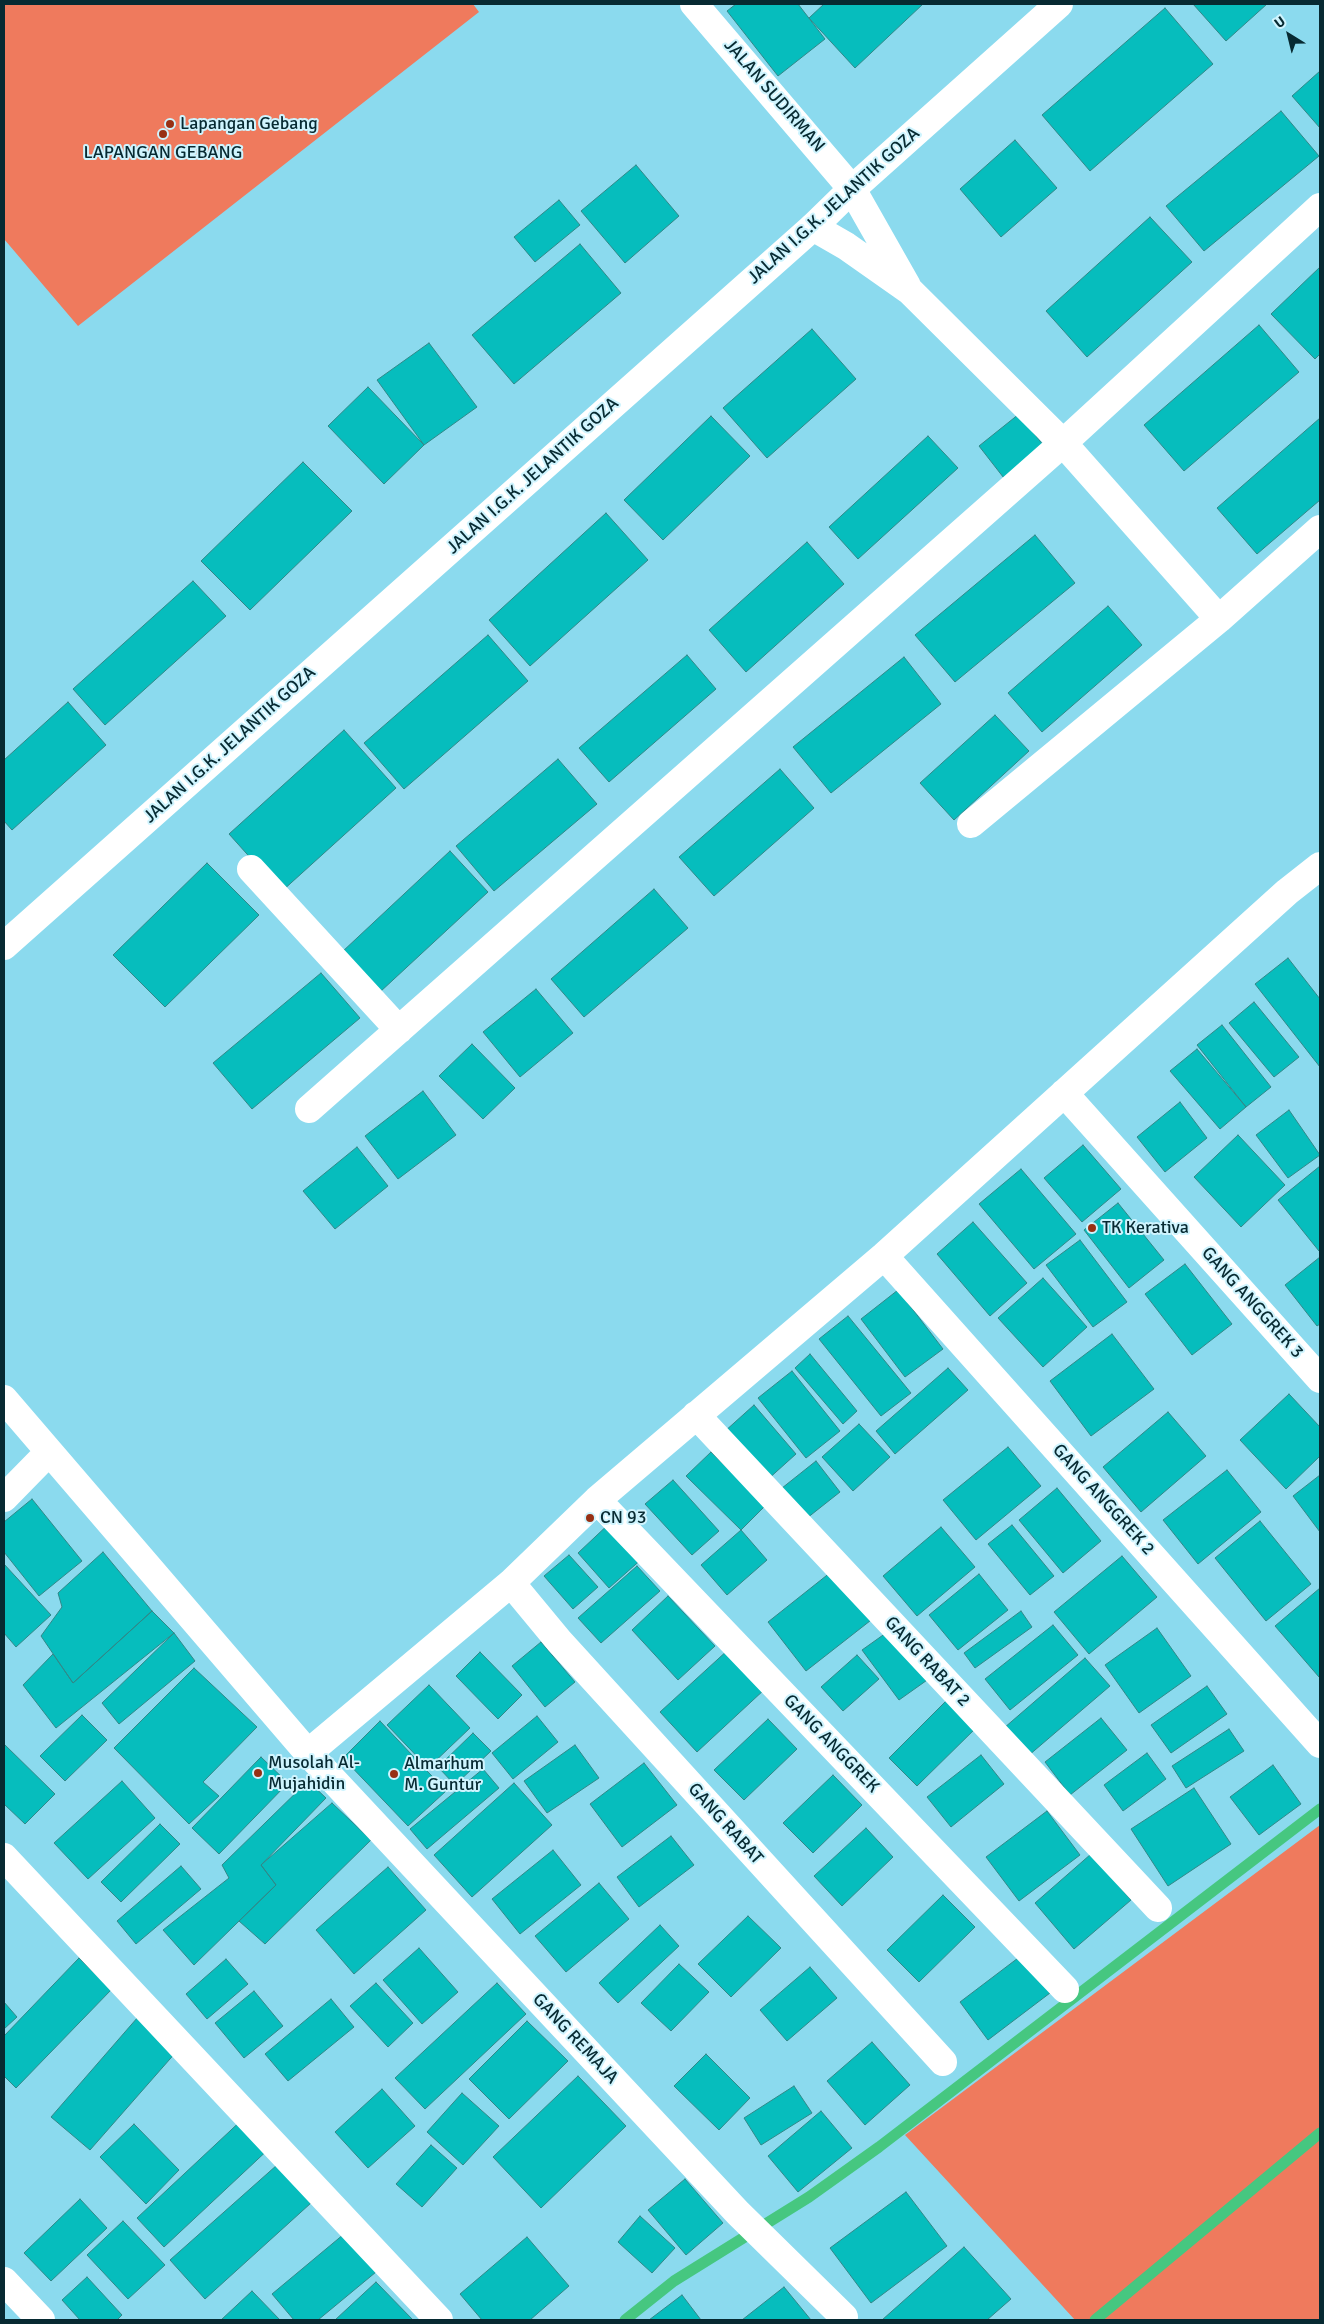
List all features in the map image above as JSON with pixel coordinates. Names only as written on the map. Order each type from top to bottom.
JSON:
[{"type":"street","name":"JALAN SUDIRMAN","points":[[694,4],[852,189],[910,291]]},
{"type":"street","name":"JALAN I.G.K. JELANTIK GOZA","points":[[4,946],[813,227],[852,189],[1059,4]]},
{"type":"street","points":[[309,1109],[1063,443],[1320,207]]},
{"type":"street","points":[[813,227],[846,246],[910,291],[1063,443],[1219,619]]},
{"type":"street","points":[[972,824],[1219,619],[1320,529]]},
{"type":"street","points":[[308,1753],[511,1583],[597,1500],[884,1256],[1287,892],[1320,866]]},
{"type":"street","points":[[251,870],[399,1030]]},
{"type":"street","name":"GANG ANGGREK 3","points":[[1064,1093],[1320,1379]]},
{"type":"street","name":"GANG ANGGREK 2","points":[[884,1256],[1320,1744]]},
{"type":"street","name":"GANG REMAJA","points":[[4,1399],[48,1453],[308,1753],[738,2213],[844,2319]]},
{"type":"street","name":"GANG RABAT 2","points":[[696,1415],[1158,1908]]},
{"type":"street","points":[[4,1498],[48,1453]]},
{"type":"street","name":"GANG ANGGREK","points":[[597,1500],[1065,1989]]},
{"type":"street","name":"GANG RABAT","points":[[511,1583],[559,1642],[943,2062]]},
{"type":"street","points":[[4,1857],[439,2320]]},
{"type":"street","points":[[4,2281],[41,2320]]},
{"type":"shaded area","name":"LAPANGAN GEBANG","points":[[4,4],[473,4],[479,12],[78,326],[4,239]]},
{"type":"shaded area","points":[[1320,1825],[1320,2320],[1075,2320],[905,2135]]},
{"type":"building","points":[[736,4],[798,4],[825,39],[778,76],[727,11]]},
{"type":"building","points":[[824,4],[923,4],[855,68],[809,18]]},
{"type":"building","points":[[1193,4],[1267,4],[1226,41]]},
{"type":"building","points":[[1165,8],[1213,64],[1090,171],[1042,115]]},
{"type":"building","points":[[1320,71],[1320,128],[1292,96]]},
{"type":"building","points":[[1281,111],[1319,156],[1204,251],[1166,206]]},
{"type":"building","points":[[1015,140],[1057,188],[1001,237],[960,189]]},
{"type":"building","points":[[636,165],[679,216],[625,263],[581,211]]},
{"type":"building","points":[[559,200],[580,225],[535,262],[514,237]]},
{"type":"building","points":[[1150,217],[1192,262],[1087,357],[1046,311]]},
{"type":"building","points":[[580,244],[621,293],[514,384],[472,335]]},
{"type":"building","points":[[1320,267],[1320,354],[1315,359],[1271,314]]},
{"type":"building","points":[[1259,325],[1299,372],[1184,471],[1144,425]]},
{"type":"building","points":[[812,329],[856,379],[767,458],[723,408]]},
{"type":"building","points":[[429,343],[477,407],[424,445],[377,380]]},
{"type":"building","points":[[368,387],[424,445],[384,484],[328,426]]},
{"type":"building","points":[[1019,414],[1047,450],[1007,482],[979,446]]},
{"type":"building","points":[[711,416],[750,456],[663,540],[624,500]]},
{"type":"building","points":[[1320,418],[1320,500],[1257,554],[1217,508]]},
{"type":"building","points":[[928,436],[958,468],[858,559],[829,527]]},
{"type":"building","points":[[303,462],[352,511],[250,610],[201,561]]},
{"type":"building","points":[[606,513],[648,560],[530,666],[489,620]]},
{"type":"building","points":[[1035,535],[1075,583],[955,682],[915,635]]},
{"type":"building","points":[[807,542],[844,584],[746,672],[709,630]]},
{"type":"building","points":[[193,581],[226,616],[105,725],[73,689]]},
{"type":"building","points":[[1108,606],[1142,645],[1042,732],[1008,693]]},
{"type":"building","points":[[488,635],[528,681],[404,789],[364,743]]},
{"type":"building","points":[[687,655],[716,689],[609,782],[579,748]]},
{"type":"building","points":[[904,657],[941,704],[831,793],[793,747]]},
{"type":"building","points":[[68,702],[106,745],[12,830],[4,821],[4,760]]},
{"type":"building","points":[[995,715],[1029,751],[954,820],[920,783]]},
{"type":"building","points":[[344,730],[396,788],[281,892],[229,834]]},
{"type":"building","points":[[558,759],[597,804],[494,891],[456,846]]},
{"type":"building","points":[[780,769],[814,808],[714,896],[679,857]]},
{"type":"building","points":[[450,851],[488,892],[380,992],[342,952]]},
{"type":"building","points":[[207,863],[259,915],[165,1007],[113,955]]},
{"type":"building","points":[[654,889],[688,928],[584,1017],[551,979]]},
{"type":"building","points":[[1288,958],[1320,999],[1320,1067],[1255,984]]},
{"type":"building","points":[[321,973],[360,1018],[252,1109],[213,1063]]},
{"type":"building","points":[[536,989],[573,1033],[520,1077],[483,1032]]},
{"type":"building","points":[[1254,1002],[1299,1057],[1274,1077],[1229,1023]]},
{"type":"building","points":[[1222,1025],[1271,1087],[1246,1107],[1197,1045]]},
{"type":"building","points":[[472,1044],[515,1088],[483,1119],[439,1076]]},
{"type":"building","points":[[1197,1049],[1246,1107],[1220,1129],[1170,1071]]},
{"type":"building","points":[[423,1091],[456,1135],[398,1179],[365,1136]]},
{"type":"building","points":[[1180,1102],[1207,1138],[1165,1172],[1137,1137]]},
{"type":"building","points":[[1289,1110],[1320,1155],[1288,1178],[1256,1135]]},
{"type":"building","points":[[1238,1135],[1285,1185],[1241,1227],[1194,1177]]},
{"type":"building","points":[[1083,1145],[1121,1189],[1082,1222],[1044,1178]]},
{"type":"building","points":[[357,1147],[388,1186],[335,1229],[303,1191]]},
{"type":"building","points":[[1320,1166],[1320,1249],[1319,1251],[1278,1200]]},
{"type":"building","points":[[1021,1169],[1076,1234],[1034,1269],[979,1204]]},
{"type":"building","points":[[1118,1203],[1164,1260],[1129,1288],[1084,1230]]},
{"type":"building","points":[[973,1222],[1027,1283],[990,1316],[937,1254]]},
{"type":"building","points":[[1080,1240],[1127,1302],[1093,1327],[1046,1265]]},
{"type":"building","points":[[1320,1257],[1320,1324],[1317,1326],[1285,1285]]},
{"type":"building","points":[[1185,1264],[1232,1324],[1192,1355],[1145,1294]]},
{"type":"building","points":[[1043,1278],[1087,1327],[1043,1367],[998,1318]]},
{"type":"building","points":[[898,1290],[943,1349],[905,1377],[861,1319]]},
{"type":"building","points":[[848,1316],[911,1393],[881,1416],[819,1339]]},
{"type":"building","points":[[1112,1334],[1154,1389],[1091,1436],[1050,1381]]},
{"type":"building","points":[[810,1354],[857,1411],[843,1424],[795,1368]]},
{"type":"building","points":[[948,1368],[968,1390],[895,1454],[876,1431]]},
{"type":"building","points":[[792,1371],[840,1431],[806,1458],[758,1398]]},
{"type":"building","points":[[1289,1394],[1320,1427],[1320,1456],[1286,1489],[1240,1440]]},
{"type":"building","points":[[754,1405],[796,1454],[766,1481],[724,1432]]},
{"type":"building","points":[[1168,1412],[1206,1456],[1141,1512],[1103,1467]]},
{"type":"building","points":[[859,1424],[890,1457],[853,1491],[822,1457]]},
{"type":"building","points":[[1008,1447],[1041,1486],[976,1540],[943,1500]]},
{"type":"building","points":[[711,1452],[765,1506],[741,1530],[686,1476]]},
{"type":"building","points":[[816,1461],[840,1492],[802,1522],[777,1492]]},
{"type":"building","points":[[1227,1470],[1261,1512],[1198,1564],[1163,1520]]},
{"type":"building","points":[[1320,1475],[1320,1532],[1293,1496]]},
{"type":"building","points":[[673,1480],[719,1531],[692,1555],[645,1504]]},
{"type":"building","points":[[1057,1488],[1101,1541],[1063,1573],[1019,1520]]},
{"type":"building","points":[[32,1499],[82,1561],[39,1596],[4,1552],[4,1522]]},
{"type":"building","points":[[612,1521],[644,1557],[609,1588],[578,1553]]},
{"type":"building","points":[[1260,1521],[1311,1584],[1266,1621],[1215,1558]]},
{"type":"building","points":[[1012,1525],[1054,1576],[1030,1595],[988,1544]]},
{"type":"building","points":[[941,1527],[975,1567],[917,1616],[883,1576]]},
{"type":"building","points":[[741,1530],[767,1560],[727,1595],[701,1565]]},
{"type":"building","points":[[103,1552],[152,1611],[73,1683],[41,1636],[62,1607],[58,1593]]},
{"type":"building","points":[[569,1555],[598,1587],[573,1609],[544,1576]]},
{"type":"building","points":[[1122,1556],[1157,1597],[1089,1654],[1054,1612]]},
{"type":"building","points":[[4,1564],[51,1615],[16,1647],[4,1633]]},
{"type":"building","points":[[637,1566],[660,1591],[601,1643],[578,1618]]},
{"type":"building","points":[[836,1568],[875,1617],[806,1671],[768,1622]]},
{"type":"building","points":[[979,1574],[1008,1610],[958,1650],[929,1615]]},
{"type":"building","points":[[1320,1588],[1320,1676],[1319,1677],[1275,1626]]},
{"type":"building","points":[[668,1596],[715,1646],[678,1680],[632,1630]]},
{"type":"building","points":[[152,1611],[174,1633],[56,1728],[23,1685],[53,1654],[73,1683]]},
{"type":"building","points":[[1021,1611],[1032,1627],[975,1668],[964,1653]]},
{"type":"building","points":[[1053,1625],[1078,1655],[1010,1710],[985,1679]]},
{"type":"building","points":[[893,1628],[930,1678],[899,1700],[862,1650]]},
{"type":"building","points":[[1157,1628],[1191,1676],[1139,1713],[1105,1665]]},
{"type":"building","points":[[174,1633],[195,1661],[119,1724],[102,1703]]},
{"type":"building","points":[[541,1642],[575,1682],[545,1707],[512,1666]]},
{"type":"building","points":[[729,1649],[765,1689],[697,1752],[660,1712]]},
{"type":"building","points":[[480,1652],[522,1695],[498,1719],[456,1676]]},
{"type":"building","points":[[857,1655],[879,1679],[843,1711],[821,1687]]},
{"type":"building","points":[[1085,1658],[1110,1686],[1028,1756],[1004,1728]]},
{"type":"building","points":[[194,1668],[257,1727],[203,1782],[219,1796],[189,1824],[114,1748]]},
{"type":"building","points":[[429,1685],[470,1728],[428,1768],[387,1725]]},
{"type":"building","points":[[1207,1686],[1227,1714],[1171,1753],[1151,1725]]},
{"type":"building","points":[[951,1696],[980,1724],[917,1786],[889,1758]]},
{"type":"building","points":[[82,1715],[107,1740],[65,1781],[40,1756]]},
{"type":"building","points":[[537,1716],[558,1742],[513,1779],[492,1753]]},
{"type":"building","points":[[1101,1718],[1127,1750],[1070,1795],[1045,1762]]},
{"type":"building","points":[[768,1719],[797,1749],[744,1800],[714,1770]]},
{"type":"building","name":"Almarhum M. Guntur","points":[[380,1721],[446,1791],[408,1826],[343,1758]]},
{"type":"building","points":[[1229,1729],[1244,1751],[1186,1788],[1172,1766]]},
{"type":"building","points":[[473,1733],[491,1751],[455,1785],[438,1767]]},
{"type":"building","points":[[4,1744],[55,1794],[25,1824],[4,1804]]},
{"type":"building","points":[[575,1745],[599,1778],[547,1813],[524,1781]]},
{"type":"building","points":[[1147,1753],[1166,1779],[1123,1811],[1104,1785]]},
{"type":"building","points":[[981,1755],[1004,1784],[951,1827],[927,1797]]},
{"type":"building","points":[[261,1757],[288,1783],[219,1854],[192,1828]]},
{"type":"building","points":[[644,1763],[677,1805],[622,1847],[590,1804]]},
{"type":"building","points":[[1273,1765],[1301,1804],[1259,1835],[1230,1797]]},
{"type":"building","points":[[483,1769],[499,1788],[427,1849],[410,1829]]},
{"type":"building","points":[[833,1775],[862,1805],[813,1853],[783,1823]]},
{"type":"building","points":[[122,1781],[155,1818],[88,1879],[54,1843]]},
{"type":"building","points":[[308,1781],[326,1798],[261,1865],[276,1885],[194,1965],[163,1930],[229,1878],[222,1865]]},
{"type":"building","points":[[514,1783],[552,1825],[472,1897],[434,1855]]},
{"type":"building","points":[[1194,1788],[1231,1844],[1168,1886],[1131,1829]]},
{"type":"building","points":[[332,1803],[371,1840],[265,1944],[239,1921],[276,1885],[261,1865]]},
{"type":"building","points":[[1047,1811],[1080,1855],[1019,1901],[986,1857]]},
{"type":"building","points":[[160,1824],[180,1844],[121,1902],[101,1882]]},
{"type":"building","points":[[866,1828],[893,1857],[842,1906],[814,1876]]},
{"type":"building","points":[[671,1836],[694,1865],[639,1907],[617,1877]]},
{"type":"building","points":[[553,1850],[581,1885],[520,1934],[492,1899]]},
{"type":"building","points":[[1091,1854],[1131,1900],[1074,1949],[1035,1903]]},
{"type":"building","points":[[181,1866],[201,1889],[136,1944],[117,1921]]},
{"type":"building","points":[[388,1867],[426,1910],[354,1974],[316,1930]]},
{"type":"building","points":[[599,1883],[629,1919],[566,1972],[535,1936]]},
{"type":"building","points":[[943,1895],[975,1927],[919,1982],[887,1950]]},
{"type":"building","points":[[748,1916],[781,1948],[731,1997],[698,1964]]},
{"type":"building","points":[[660,1925],[679,1946],[618,2003],[599,1983]]},
{"type":"building","points":[[419,1948],[458,1992],[422,2024],[383,1980]]},
{"type":"building","points":[[1022,1955],[1050,1993],[988,2040],[960,2002]]},
{"type":"building","points":[[79,1958],[111,1990],[16,2088],[4,2076],[4,2036]]},
{"type":"building","points":[[226,1959],[248,1984],[207,2019],[186,1994]]},
{"type":"building","points":[[679,1964],[709,1992],[671,2031],[641,2003]]},
{"type":"building","points":[[810,1967],[837,1998],[787,2041],[760,2010]]},
{"type":"building","points":[[376,1983],[413,2023],[388,2047],[350,2006]]},
{"type":"building","points":[[497,1983],[526,2014],[425,2109],[395,2078]]},
{"type":"building","points":[[254,1991],[283,2026],[244,2058],[215,2023]]},
{"type":"building","points":[[331,1999],[354,2027],[288,2081],[265,2054]]},
{"type":"building","points":[[4,2002],[17,2017],[4,2029]]},
{"type":"building","points":[[138,2017],[177,2051],[90,2150],[51,2117]]},
{"type":"building","points":[[527,2021],[568,2061],[509,2119],[469,2079]]},
{"type":"building","points":[[872,2042],[910,2085],[865,2125],[827,2081]]},
{"type":"building","points":[[706,2054],[750,2098],[719,2130],[674,2086]]},
{"type":"building","points":[[578,2076],[626,2126],[541,2208],[493,2157]]},
{"type":"building","points":[[794,2086],[812,2113],[761,2145],[744,2118]]},
{"type":"building","points":[[382,2089],[415,2126],[368,2168],[335,2132]]},
{"type":"building","points":[[462,2093],[499,2126],[463,2165],[427,2132]]},
{"type":"building","points":[[821,2111],[852,2148],[798,2192],[768,2156]]},
{"type":"building","points":[[246,2116],[273,2145],[164,2247],[137,2218]]},
{"type":"building","points":[[134,2124],[179,2170],[146,2204],[100,2157]]},
{"type":"building","points":[[431,2145],[457,2168],[422,2207],[396,2184]]},
{"type":"building","points":[[277,2165],[311,2203],[205,2299],[170,2260]]},
{"type":"building","points":[[685,2179],[723,2223],[686,2255],[648,2210]]},
{"type":"building","points":[[906,2192],[947,2246],[871,2303],[830,2248]]},
{"type":"building","points":[[80,2199],[107,2228],[51,2281],[24,2253]]},
{"type":"building","points":[[640,2216],[675,2248],[652,2273],[618,2242]]},
{"type":"building","points":[[123,2221],[165,2265],[128,2299],[87,2255]]},
{"type":"building","points":[[344,2234],[376,2272],[318,2320],[294,2320],[272,2294]]},
{"type":"building","points":[[527,2237],[569,2286],[530,2320],[482,2320],[460,2294]]},
{"type":"building","points":[[964,2247],[1011,2299],[987,2320],[882,2320]]},
{"type":"building","points":[[87,2277],[122,2315],[117,2320],[80,2320],[62,2300]]},
{"type":"building","points":[[376,2282],[413,2320],[335,2320]]},
{"type":"building","points":[[784,2287],[811,2320],[742,2320]]},
{"type":"building","points":[[252,2291],[280,2320],[221,2320]]},
{"type":"building","points":[[682,2295],[701,2320],[649,2320]]},
{"type":"waterway","points":[[625,2320],[674,2281],[809,2197],[879,2147],[1320,1809]]},
{"type":"waterway","points":[[1095,2320],[1320,2133]]},
{"type":"place","name":"Lapangan Gebang","points":[[170,124]]},
{"type":"place","name":"LAPANGAN GEBANG","points":[[163,134]]},
{"type":"place","name":"TK Kerativa","points":[[1092,1228]]},
{"type":"place","name":"CN 93","points":[[590,1518]]},
{"type":"place","name":"Musolah Al- Mujahidin","points":[[258,1773]]},
{"type":"place","name":"Almarhum M. Guntur","points":[[394,1774]]}]
